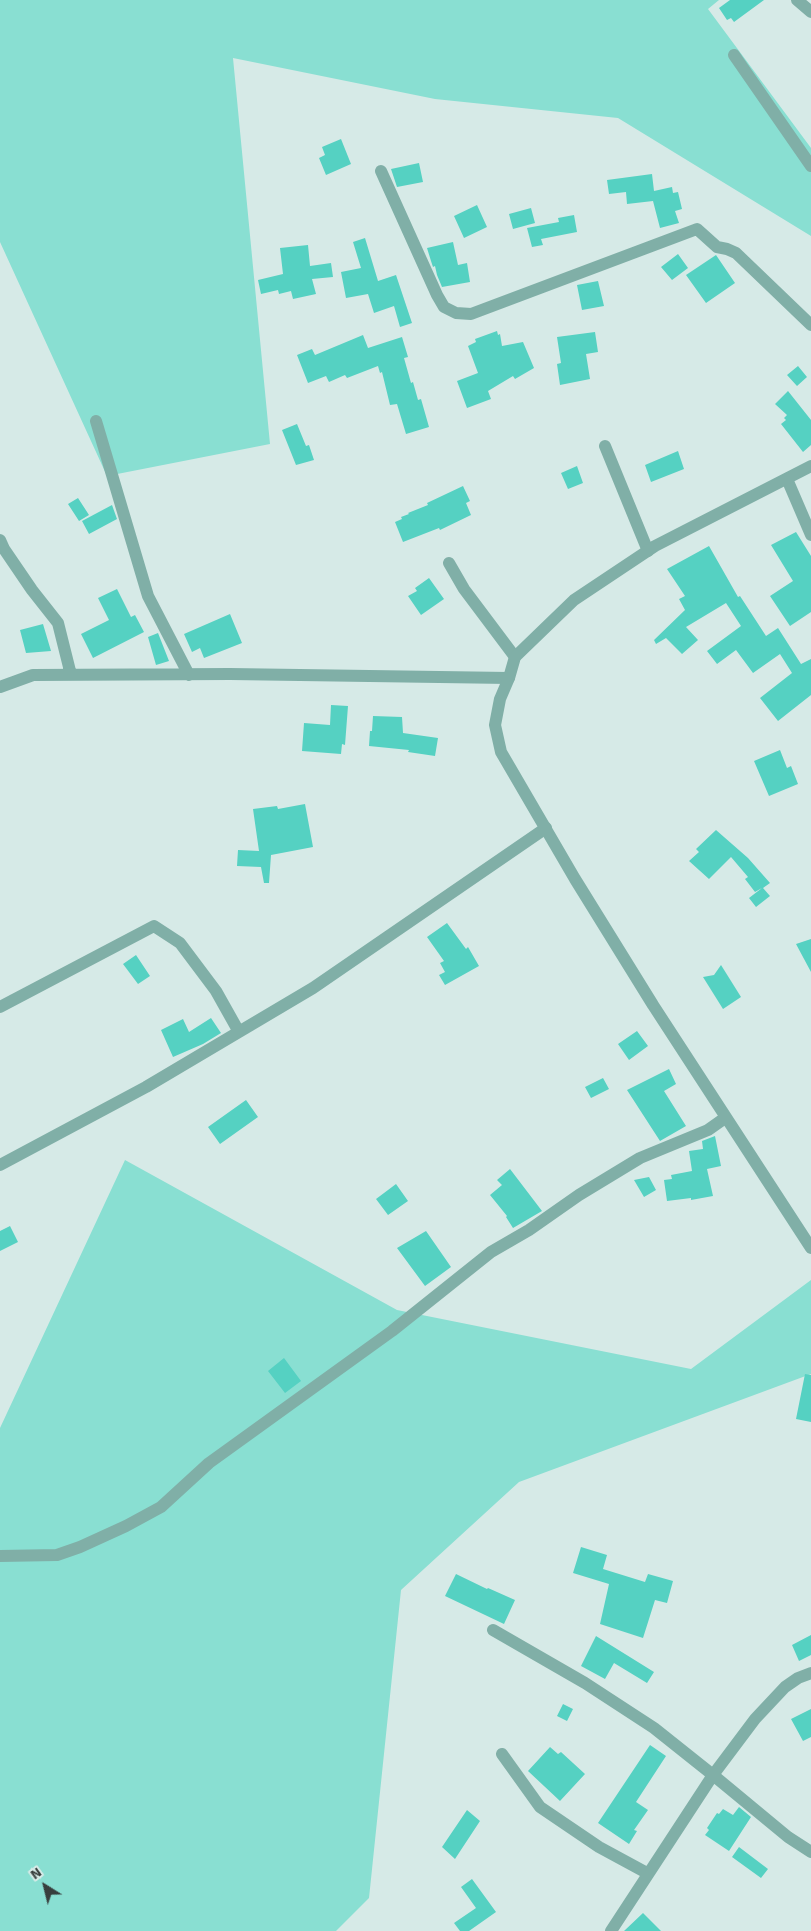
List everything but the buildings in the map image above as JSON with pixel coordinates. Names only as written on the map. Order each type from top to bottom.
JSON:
[{"type":"street","points":[[797,0],[811,12]]},
{"type":"street","points":[[734,55],[811,166]]},
{"type":"street","points":[[382,171],[436,295],[444,307],[456,313],[471,314],[697,229],[717,247],[736,253],[811,325]]},
{"type":"street","points":[[96,421],[148,596],[188,675]]},
{"type":"street","points":[[605,446],[648,551]]},
{"type":"street","points":[[811,466],[648,551],[574,600],[515,657],[500,699],[495,725],[501,752],[648,998],[811,1248]]},
{"type":"street","points":[[787,479],[811,535]]},
{"type":"street","points":[[0,540],[32,590],[58,623],[72,675]]},
{"type":"street","points":[[449,563],[464,589],[515,657]]},
{"type":"street","points":[[0,687],[32,675],[509,678]]},
{"type":"street","points":[[0,1165],[146,1087],[313,988],[546,828]]},
{"type":"street","points":[[0,1006],[154,926],[180,943],[216,991],[239,1032]]},
{"type":"street","points":[[0,1556],[57,1555],[80,1547],[126,1526],[161,1507],[209,1463],[392,1331],[491,1252],[529,1230],[578,1195],[640,1158],[708,1130],[725,1118]]},
{"type":"street","points":[[493,1630],[585,1683],[646,1723],[788,1837],[811,1852]]},
{"type":"street","points":[[611,1931],[647,1873],[713,1775],[755,1719],[785,1687],[798,1678],[811,1673]]},
{"type":"street","points":[[502,1754],[540,1807],[599,1847],[647,1873]]},
{"type":"green space","points":[[0,0],[719,0],[708,9],[811,148],[811,236],[618,118],[435,99],[233,58],[270,444],[107,476],[0,242]]},
{"type":"green space","points":[[125,1160],[397,1310],[691,1369],[811,1280],[811,1374],[519,1482],[401,1590],[369,1898],[336,1931],[0,1931],[0,1428]]}]
